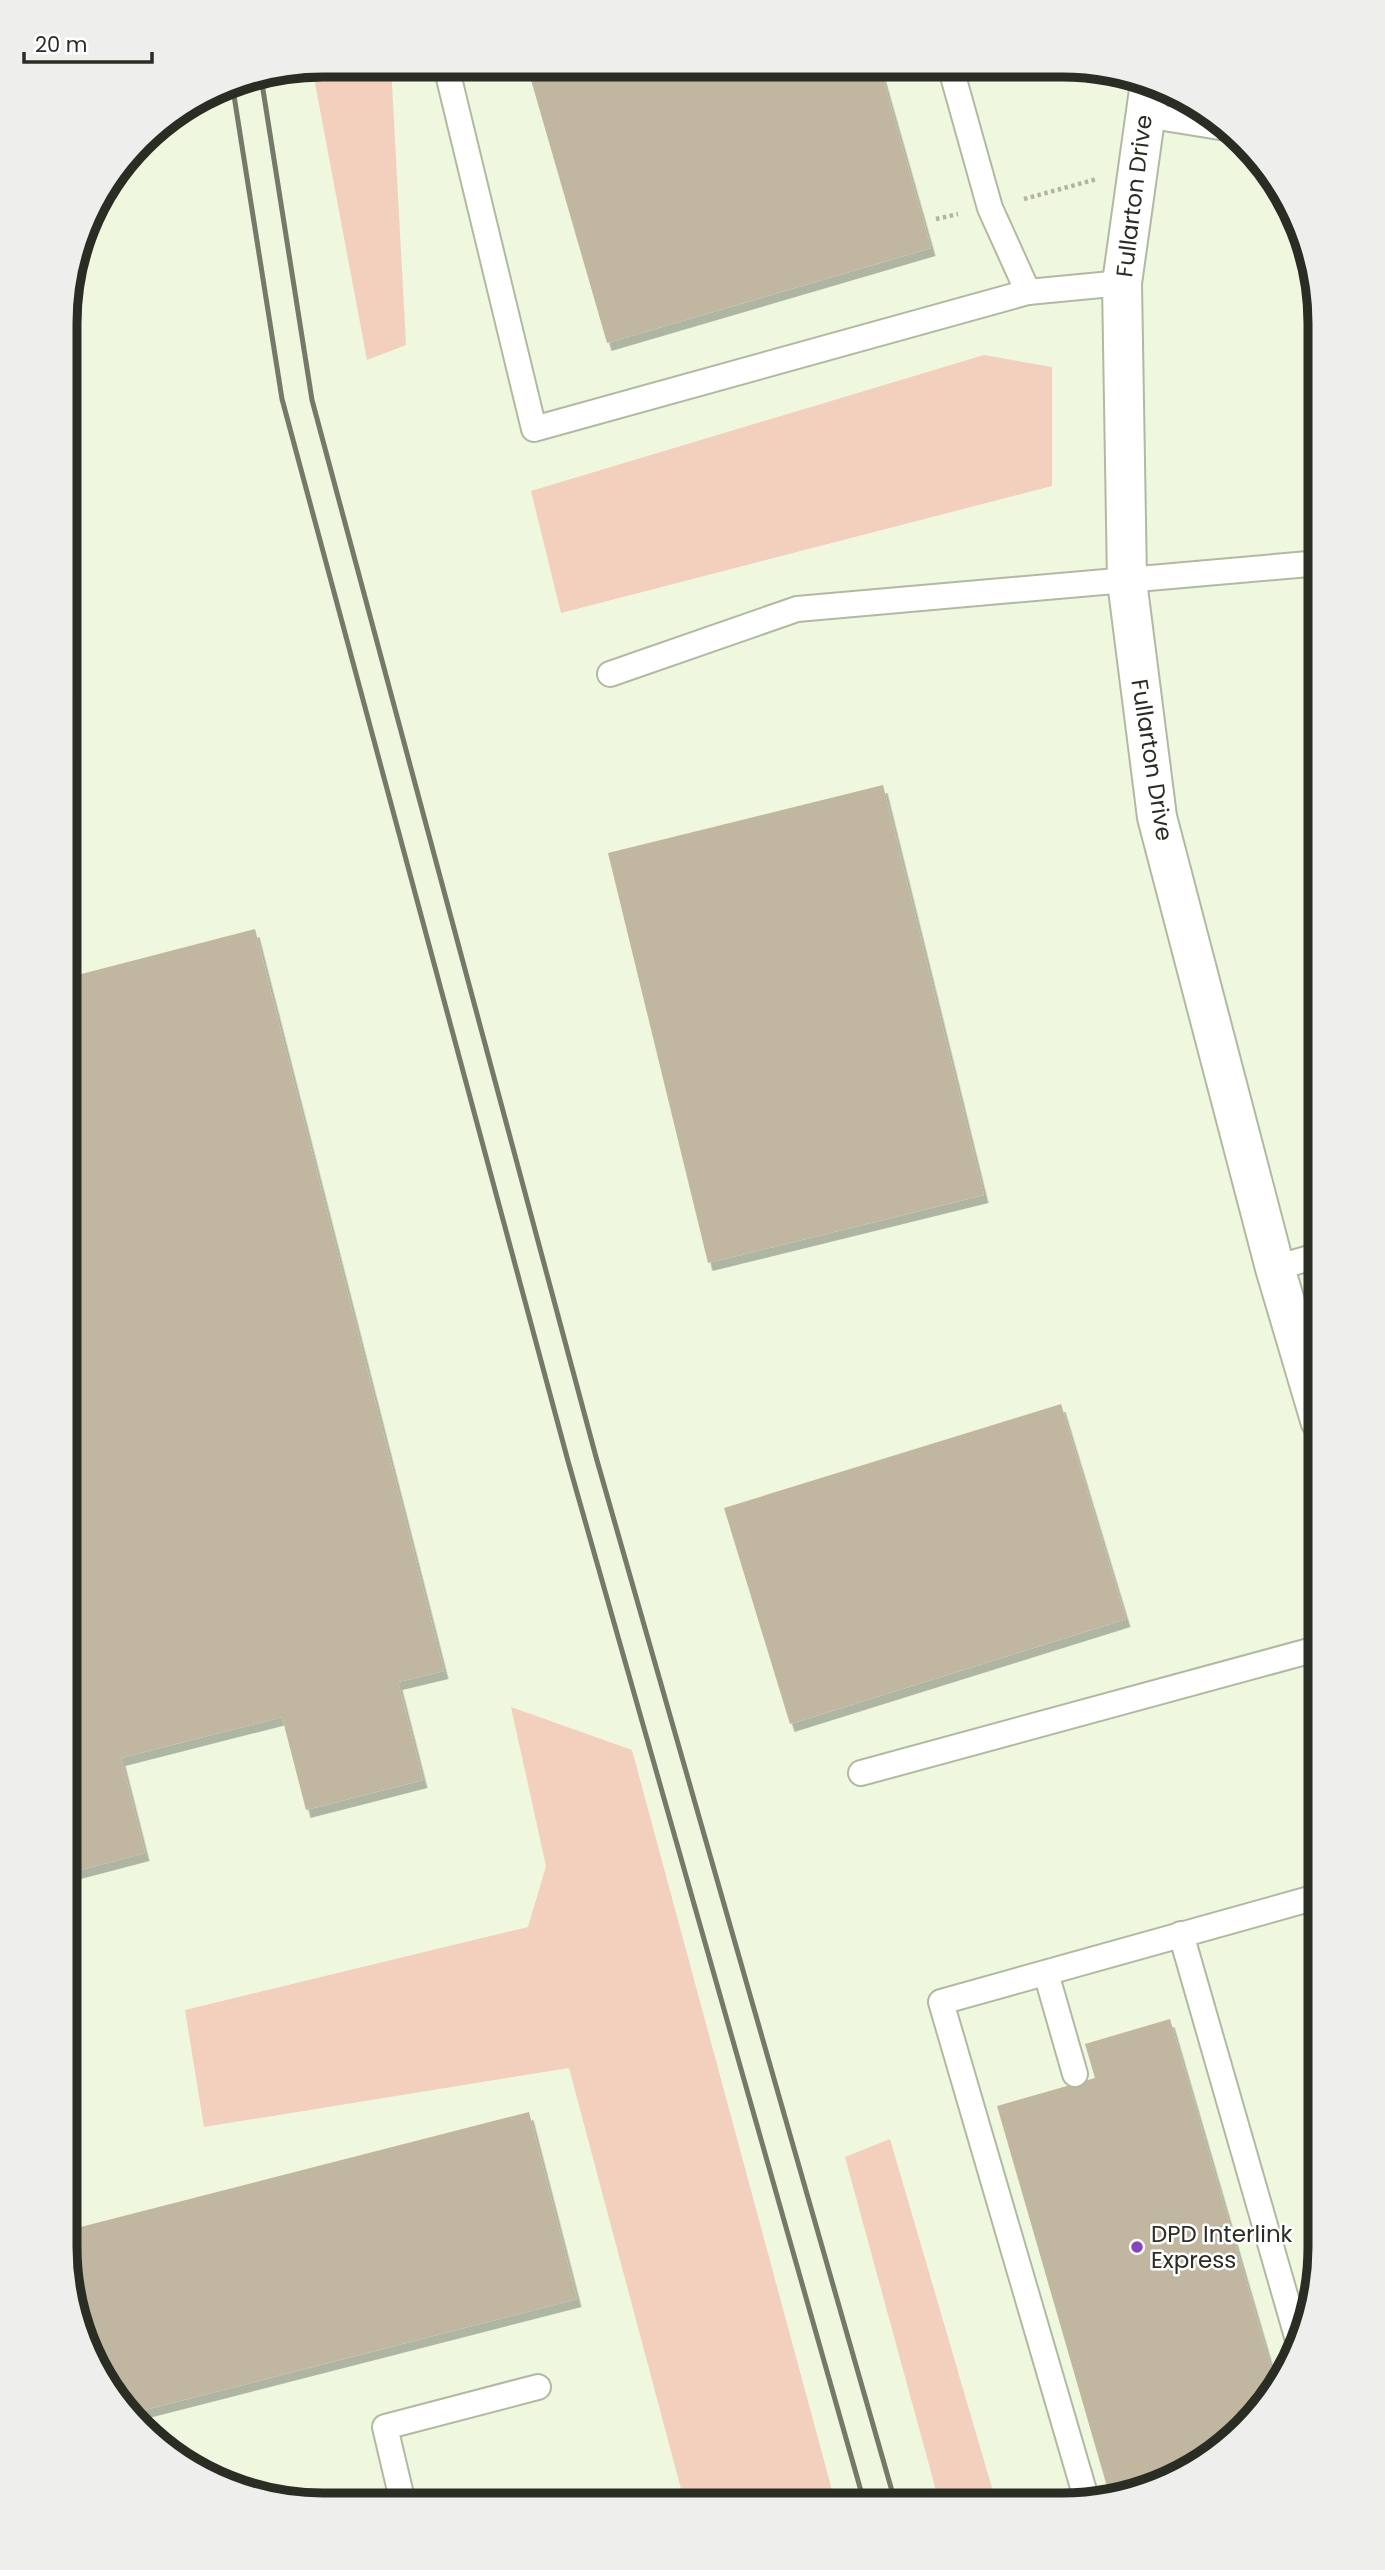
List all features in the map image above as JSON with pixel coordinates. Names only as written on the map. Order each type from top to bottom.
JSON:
[{"type":"street","name":"Fullarton Drive","points":[[1147,99],[1122,283],[1127,581],[1157,817],[1275,1268],[1307,1378]]},
{"type":"lane","points":[[953,77],[990,208],[1028,292]]},
{"type":"lane","points":[[449,78],[534,429],[1028,292],[1122,283]]},
{"type":"lane","points":[[1147,99],[1195,116]]},
{"type":"lane","points":[[610,674],[797,609],[1308,564]]},
{"type":"lane","points":[[1275,1268],[1308,1259]]},
{"type":"lane","points":[[861,1773],[1307,1651]]},
{"type":"lane","points":[[1084,2492],[941,2003],[1307,1900]]},
{"type":"lane","points":[[1181,1934],[1294,2328]]},
{"type":"lane","points":[[1046,1973],[1075,2074]]},
{"type":"lane","points":[[401,2493],[385,2427],[538,2387]]},
{"type":"path","points":[[936,219],[990,208],[1138,168]]},
{"type":"shaded area","points":[[314,78],[392,78],[406,345],[367,360]]},
{"type":"shaded area","points":[[984,355],[1052,367],[1052,486],[561,613],[531,491]]},
{"type":"shaded area","points":[[511,1707],[632,1750],[833,2493],[682,2493],[569,2068],[204,2127],[185,2010],[528,1927],[546,1866]]},
{"type":"shaded area","points":[[890,2139],[993,2493],[937,2493],[845,2157]]},
{"type":"building","points":[[883,77],[931,248],[607,343],[530,78]]},
{"type":"building","points":[[883,785],[984,1195],[708,1263],[608,853]]},
{"type":"building","points":[[255,929],[444,1671],[398,1682],[423,1780],[306,1810],[282,1717],[121,1758],[145,1853],[77,1871],[77,975]]},
{"type":"building","points":[[1061,1404],[1126,1619],[790,1724],[724,1508]]},
{"type":"building","name":"DPD Interlink Express","points":[[1170,2019],[1273,2373],[1236,2421],[1199,2452],[1171,2468],[1141,2480],[1108,2488],[997,2106],[1095,2078],[1085,2044]]},
{"type":"building","points":[[529,2112],[577,2299],[140,2411],[118,2384],[102,2356],[90,2326],[79,2279],[77,2228]]},
{"type":"railway","points":[[262,84],[312,400],[596,1457],[893,2493]]},
{"type":"railway","points":[[234,94],[282,399],[568,1461],[862,2493]]},
{"type":"place","name":"DPD Interlink Express","points":[[1137,2247]]}]
